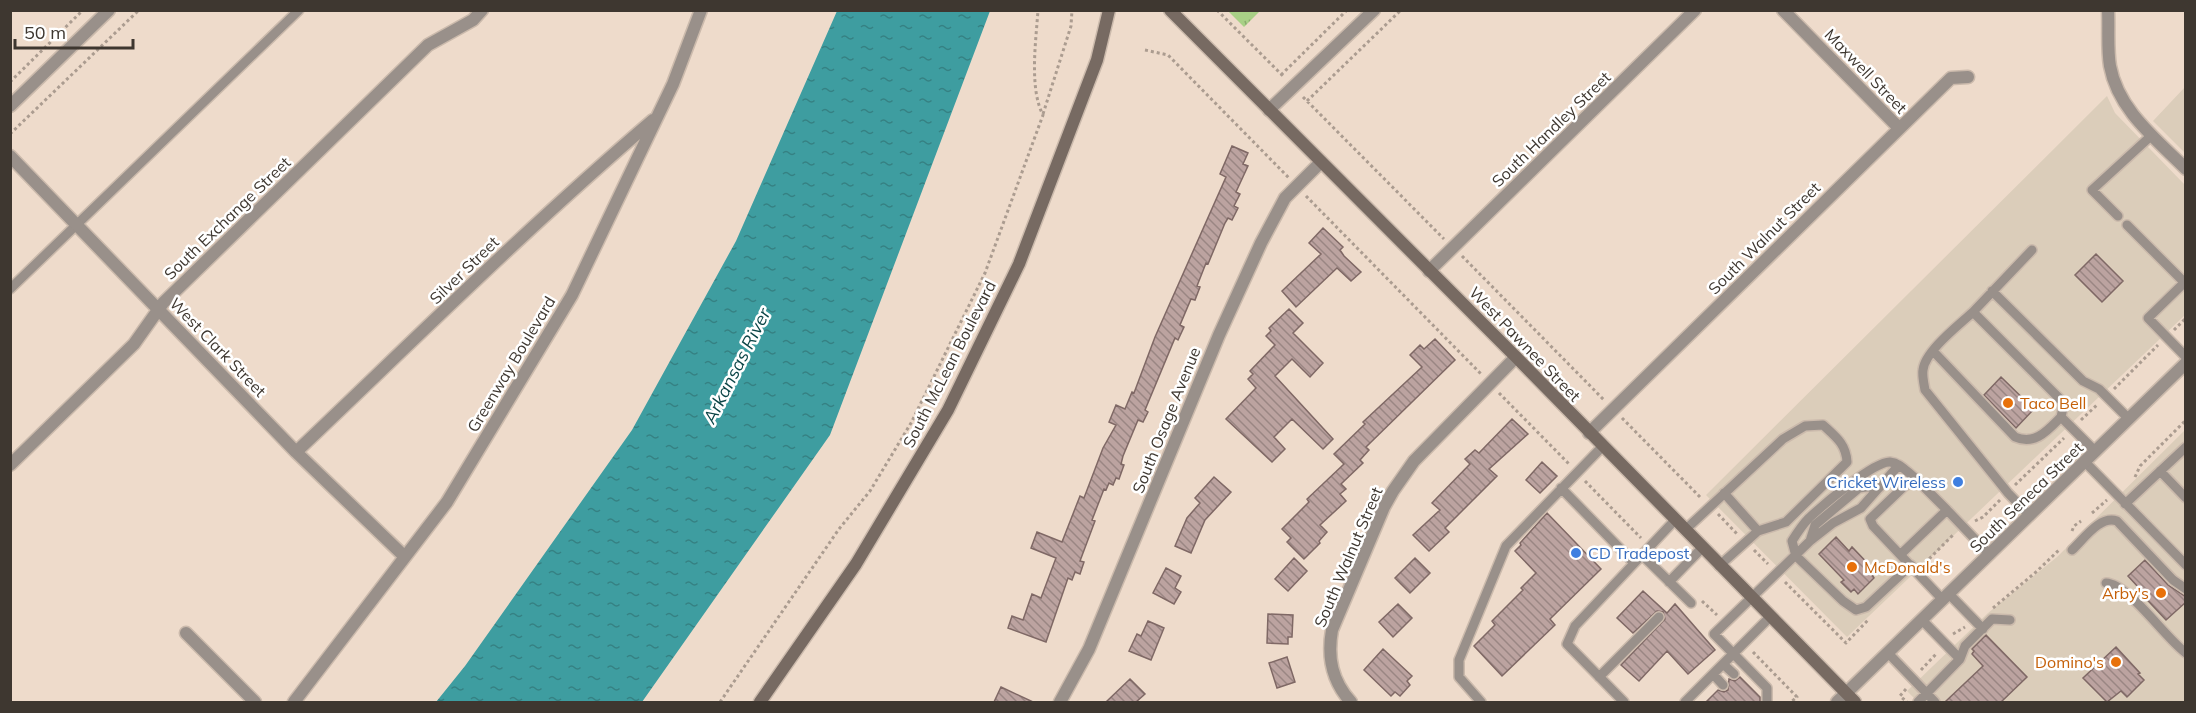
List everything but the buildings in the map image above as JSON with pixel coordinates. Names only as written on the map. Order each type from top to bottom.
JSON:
[{"type":"main road","name":"South McLean Boulevard","points":[[760,702],[856,564],[948,410],[1019,264],[1096,60],[1108,10]]},
{"type":"main road","name":"West Pawnee Street","points":[[1170,10],[1516,357],[1770,617],[1846,700]]},
{"type":"street","points":[[10,106],[110,10]]},
{"type":"street","name":"South Exchange Street","points":[[10,465],[134,344],[159,310],[428,45],[473,20],[482,10]]},
{"type":"street","name":"Greenway Boulevard","points":[[294,702],[447,502],[572,295],[673,84],[700,10]]},
{"type":"street","points":[[1269,110],[1374,10]]},
{"type":"street","name":"South Handley Street","points":[[1429,271],[1695,10]]},
{"type":"street","name":"Maxwell Street","points":[[1784,10],[1899,128]]},
{"type":"street","points":[[2108,10],[2110,65],[2117,90],[2124,103],[2186,169]]},
{"type":"street","name":"South Walnut Street","points":[[1588,433],[1952,78],[1968,77]]},
{"type":"street","name":"Silver Street","points":[[296,452],[596,169],[658,116]]},
{"type":"street","name":"West Clark Street","points":[[10,156],[296,452],[405,557]]},
{"type":"street","name":"South Osage Avenue","points":[[1060,702],[1089,649],[1219,335],[1261,243],[1285,198],[1321,162]]},
{"type":"street","name":"South Walnut Street","points":[[1351,702],[1340,690],[1334,678],[1330,641],[1332,630],[1384,507],[1414,461],[1516,357]]},
{"type":"street","name":"South Seneca Street","points":[[1846,700],[1888,653],[2186,363]]},
{"type":"street","points":[[186,633],[255,702]]},
{"type":"lane","points":[[10,289],[299,10]]},
{"type":"lane","points":[[2118,216],[2092,190],[2152,135]]},
{"type":"lane","points":[[2127,225],[2185,282],[2148,318],[2186,357]]},
{"type":"lane","points":[[2030,516],[2008,493],[1925,390],[1923,370],[1933,351],[2032,250]]},
{"type":"lane","points":[[1992,291],[2083,381],[2099,389],[2129,419]]},
{"type":"lane","points":[[1933,351],[2015,437],[2023,441],[2034,440],[2045,433],[2061,417],[2064,403],[1973,312]]},
{"type":"lane","points":[[2061,417],[2096,452]]},
{"type":"lane","points":[[1685,530],[1784,439],[1806,426],[1824,425],[1841,441],[1846,451],[1847,462],[1786,522],[1758,531],[1719,566]]},
{"type":"lane","points":[[1481,702],[1459,677],[1459,660],[1506,546],[1602,447]]},
{"type":"lane","points":[[2126,504],[2186,447]]},
{"type":"lane","points":[[1911,565],[1866,607],[1856,610],[1843,601],[1796,556],[1791,541],[1807,520],[1859,477],[1889,462],[1899,465],[1914,477],[1990,555]]},
{"type":"lane","points":[[2085,462],[2186,565]]},
{"type":"lane","points":[[1762,701],[1767,688],[1714,634],[1810,541],[1833,523],[1861,508],[1899,465]]},
{"type":"lane","points":[[2160,471],[2186,498]]},
{"type":"lane","points":[[1914,477],[1870,519],[1873,526],[1911,565],[1983,628]]},
{"type":"lane","points":[[1810,541],[1815,525],[1859,488],[1872,486],[1879,488]]},
{"type":"lane","points":[[1561,488],[1634,563]]},
{"type":"lane","points":[[1724,493],[1758,531]]},
{"type":"lane","points":[[1901,554],[1947,510]]},
{"type":"lane","points":[[2069,546],[2103,520],[2113,519],[2174,580],[2186,589]]},
{"type":"lane","points":[[1624,702],[1567,644],[1575,626],[1675,520]]},
{"type":"lane","points":[[1669,582],[1702,548]]},
{"type":"lane","points":[[1642,555],[1691,603]]},
{"type":"lane","points":[[2106,583],[2114,584],[2133,600],[2186,653]]},
{"type":"lane","points":[[1599,677],[1659,617]]},
{"type":"lane","points":[[1688,701],[1770,617]]},
{"type":"lane","points":[[1918,702],[1960,659],[1965,646],[1992,619],[2010,620]]},
{"type":"lane","points":[[1922,620],[1960,659]]},
{"type":"lane","points":[[1888,653],[1935,702]]},
{"type":"lane","points":[[1723,664],[1734,675]]},
{"type":"lane","points":[[1713,674],[1723,685]]},
{"type":"path","points":[[10,82],[83,10]]},
{"type":"path","points":[[10,134],[139,10]]},
{"type":"path","points":[[1038,10],[1035,67],[1038,105],[1043,115]]},
{"type":"path","points":[[720,702],[839,530],[870,491],[911,423],[985,273],[1043,115],[1071,26],[1072,10]]},
{"type":"path","points":[[1217,10],[1846,643]]},
{"type":"path","points":[[1281,75],[1347,10]]},
{"type":"path","points":[[1307,101],[1401,10]]},
{"type":"path","points":[[1145,50],[1168,55],[1650,547]]},
{"type":"path","points":[[2070,534],[2074,526],[2135,477],[2140,466],[2186,420]]},
{"type":"path","points":[[1908,702],[1900,696],[1955,633],[1975,621],[2069,546]]},
{"type":"path","points":[[1701,599],[1725,624]]},
{"type":"path","points":[[1744,643],[1797,697],[1791,702]]},
{"type":"shaded area","points":[[2185,87],[2185,153],[2153,121]]},
{"type":"shaded area","points":[[2107,96],[2115,113],[2185,185],[2185,315],[1847,637],[1706,495]]},
{"type":"shaded area","points":[[2185,430],[2185,702],[1918,702],[1907,691],[1988,613],[2057,557]]},
{"type":"green space","points":[[1228,11],[1260,11],[1244,27]]},
{"type":"water","name":"Arkansas River","points":[[837,11],[990,11],[830,435],[642,702],[436,702],[465,666],[632,430],[736,241]]},
{"type":"place","name":"Taco Bell","points":[[2008,403]]},
{"type":"place","name":"Cricket Wireless","points":[[1958,482]]},
{"type":"place","name":"CD Tradepost","points":[[1576,553]]},
{"type":"place","name":"McDonald's","points":[[1852,567]]},
{"type":"place","name":"Arby's","points":[[2161,593]]},
{"type":"place","name":"Domino's","points":[[2116,662]]}]
